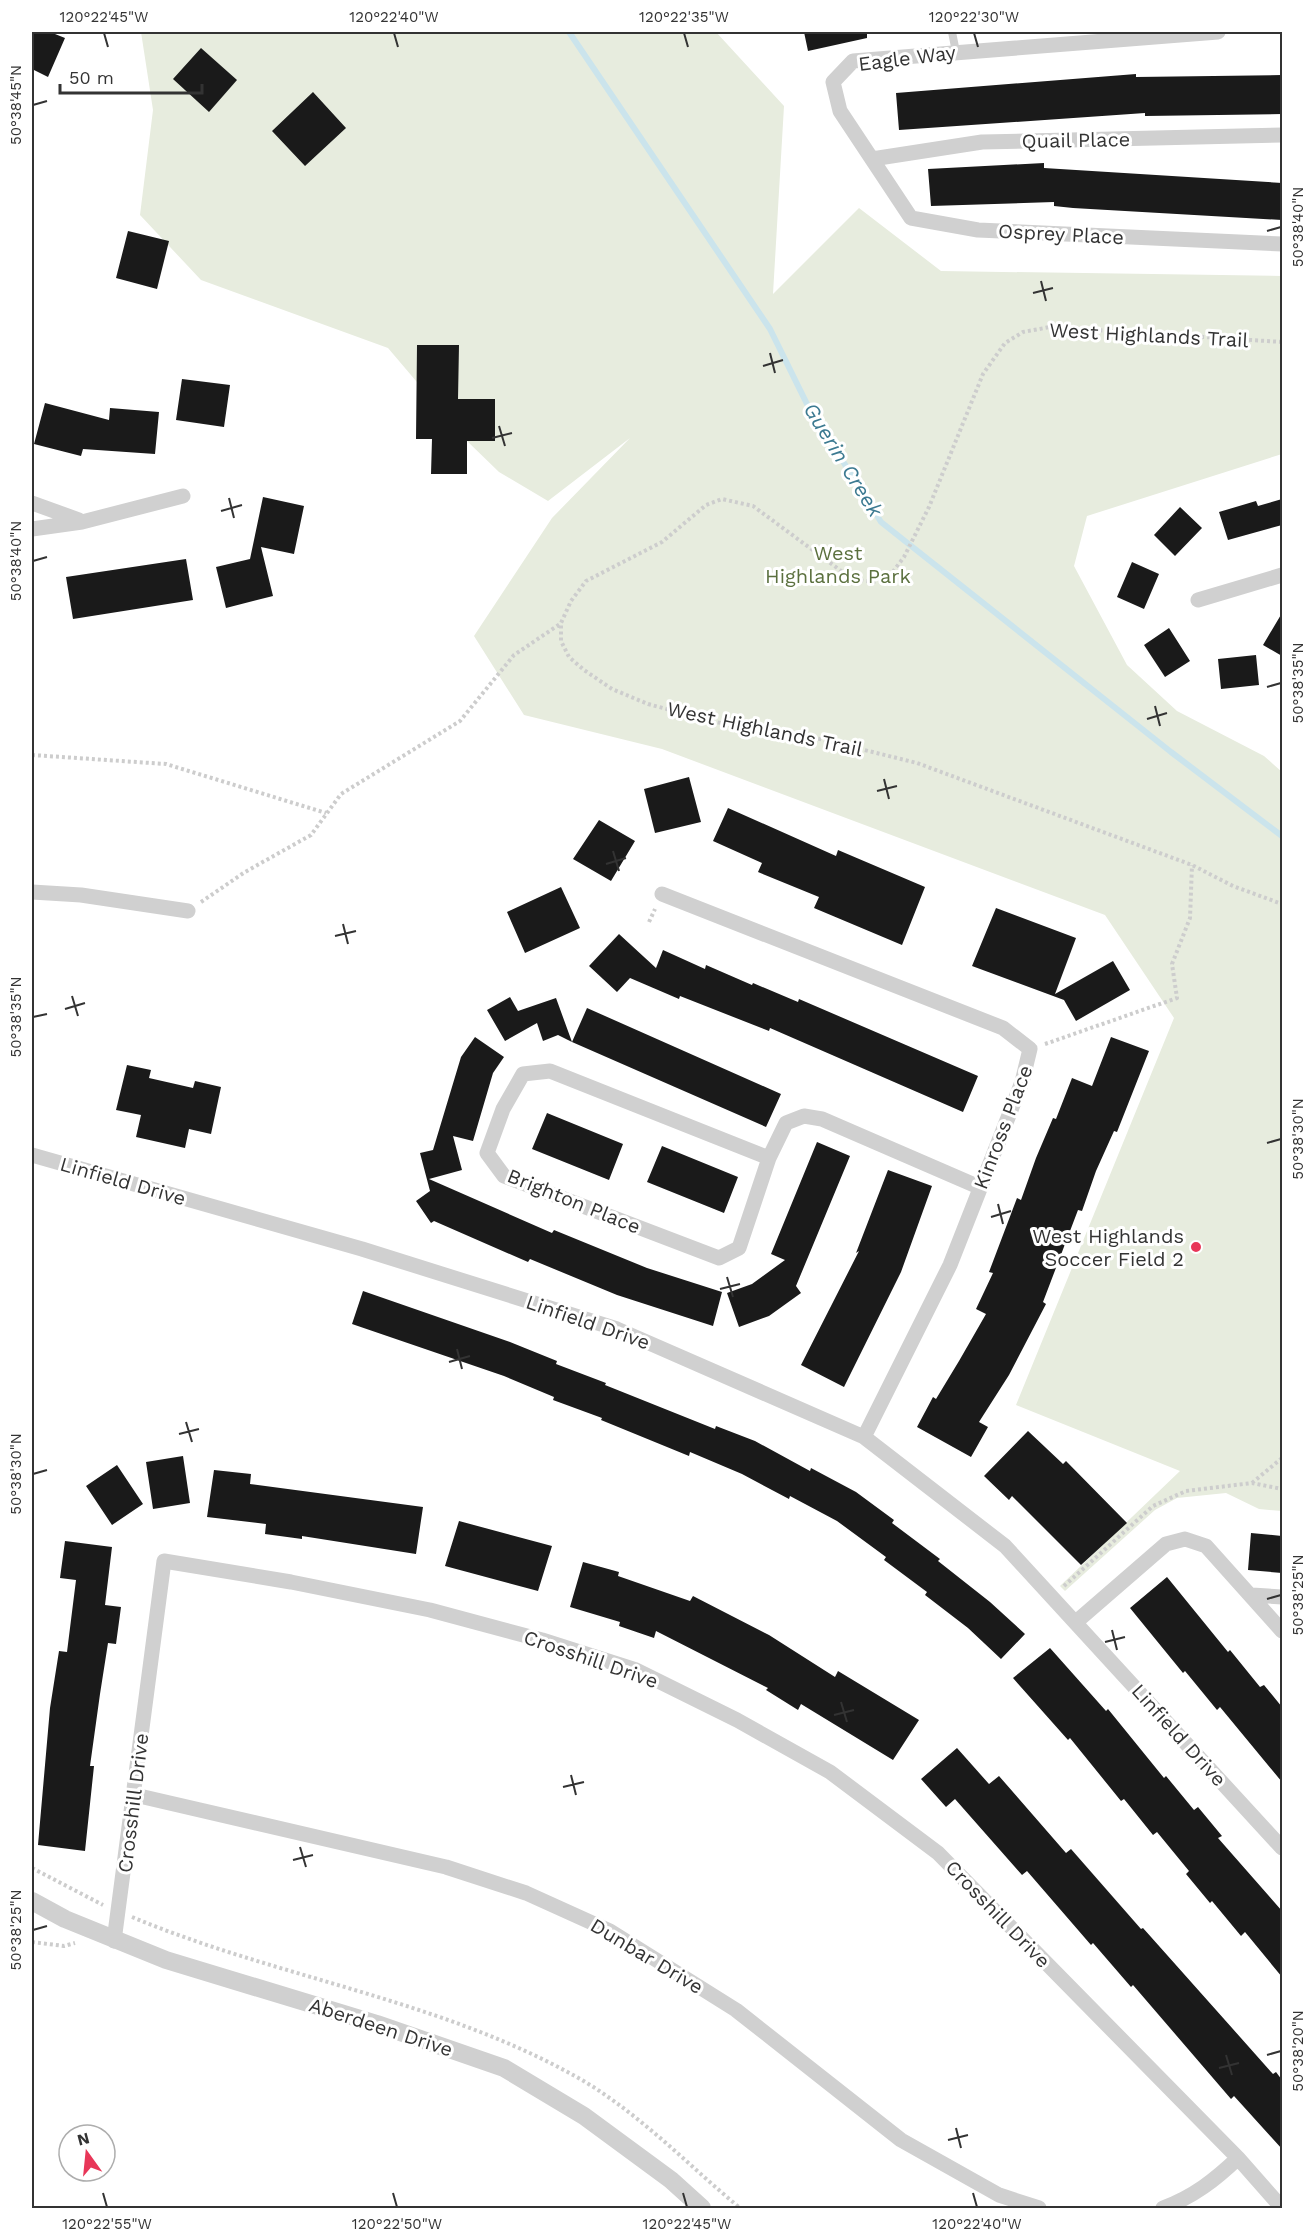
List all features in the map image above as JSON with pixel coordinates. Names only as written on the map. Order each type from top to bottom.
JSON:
[{"type":"street","name":"Eagle Way","points":[[872,159],[840,111],[833,82],[853,61],[1218,32]]},
{"type":"street","name":"Quail Place","points":[[872,159],[982,142],[1282,135]]},
{"type":"street","name":"Osprey Place","points":[[872,159],[911,218],[978,230],[1282,244]]},
{"type":"street","points":[[32,529],[82,522],[183,496]]},
{"type":"street","points":[[32,503],[82,522]]},
{"type":"street","points":[[1198,600],[1282,575]]},
{"type":"street","points":[[32,892],[81,895],[188,911]]},
{"type":"street","name":"Kinross Place","points":[[662,894],[1003,1028],[1030,1049],[1022,1082],[950,1264],[864,1437]]},
{"type":"street","name":"Brighton Place","points":[[769,1158],[550,1071],[523,1074],[503,1109],[487,1154],[504,1176],[719,1258],[739,1248],[769,1158],[786,1124],[804,1116],[822,1119],[979,1187]]},
{"type":"street","name":"Linfield Drive","points":[[32,1155],[362,1249],[617,1329],[864,1437],[1005,1546],[1282,1848]]},
{"type":"street","points":[[1076,1622],[1166,1544],[1185,1539],[1206,1546],[1282,1631]]},
{"type":"street","name":"Crosshill Drive","points":[[107,1938],[135,1795],[164,1561],[291,1582],[430,1611],[542,1640],[636,1670],[737,1720],[830,1773],[938,1852],[1238,2158],[1282,2208]]},
{"type":"street","points":[[1252,1595],[1282,1597]]},
{"type":"street","name":"Dunbar Drive","points":[[135,1795],[446,1867],[526,1893],[610,1931],[736,2010],[901,2140],[999,2195],[1039,2208]]},
{"type":"street","name":"Aberdeen Drive","points":[[32,1901],[107,1938],[166,1960],[377,2024],[504,2068],[584,2116],[671,2180],[702,2208]]},
{"type":"street","points":[[1163,2208],[1182,2201],[1215,2181],[1238,2158]]},
{"type":"lane","points":[[952,32],[956,52]]},
{"type":"path","name":"West Highlands Trail","points":[[1282,342],[1050,327],[1023,332],[1005,343],[983,374],[929,507],[904,557],[889,577],[873,582],[852,579],[753,506],[722,499],[706,505],[654,547],[586,581],[571,601],[561,623],[561,641],[569,657],[612,689],[648,704],[715,722],[820,739],[917,763],[1192,865],[1233,886],[1282,904]]},
{"type":"path","points":[[188,911],[245,872],[311,835],[341,794],[460,721],[514,655],[561,623]]},
{"type":"path","points":[[32,755],[166,764],[326,814]]},
{"type":"path","points":[[1030,1049],[1176,998],[1172,964],[1190,918],[1192,865]]},
{"type":"path","points":[[1252,1483],[1282,1458]]},
{"type":"path","points":[[1052,1597],[1153,1506],[1186,1491],[1252,1483],[1282,1489]]},
{"type":"path","points":[[32,1868],[86,1898]]},
{"type":"path","points":[[32,1942],[64,1946],[107,1938]]},
{"type":"green space","name":"West Highlands Park","points":[[141,32],[716,32],[784,106],[773,294],[859,208],[941,271],[1282,276],[1282,454],[1087,516],[1074,566],[1127,665],[1177,711],[1264,756],[1282,772],[1282,1511],[1259,1509],[1226,1493],[1177,1498],[1155,1510],[1065,1591],[1060,1586],[1180,1471],[1016,1405],[1174,1018],[1105,915],[662,749],[524,715],[474,636],[552,518],[630,438],[548,501],[499,472],[467,441],[388,348],[201,280],[140,215],[153,110]]},
{"type":"building","points":[[32,32],[50,32],[65,38],[48,77],[32,69]]},
{"type":"building","points":[[804,32],[867,32],[867,38],[808,51]]},
{"type":"building","points":[[201,48],[237,80],[209,112],[173,79]]},
{"type":"building","points":[[1136,74],[1136,77],[1282,75],[1282,114],[1145,116],[1145,113],[899,130],[896,93]]},
{"type":"building","points":[[313,92],[346,128],[305,166],[272,131]]},
{"type":"building","points":[[1044,163],[1044,168],[1282,183],[1282,220],[1073,208],[1054,206],[1054,202],[931,206],[928,169]]},
{"type":"building","points":[[128,231],[169,241],[157,289],[116,278]]},
{"type":"building","points":[[417,345],[459,345],[458,399],[495,399],[495,441],[467,441],[467,474],[431,474],[432,439],[416,439]]},
{"type":"building","points":[[182,379],[230,385],[224,427],[176,420]]},
{"type":"building","points":[[45,403],[109,420],[110,408],[159,412],[155,454],[83,449],[81,456],[34,444]]},
{"type":"building","points":[[263,497],[304,506],[294,554],[261,547],[273,596],[226,608],[216,567],[250,559]]},
{"type":"building","points":[[1282,499],[1282,525],[1228,540],[1219,512],[1256,501],[1258,506]]},
{"type":"building","points":[[1180,507],[1202,528],[1175,556],[1154,535]]},
{"type":"building","points":[[186,559],[193,600],[73,619],[66,577]]},
{"type":"building","points":[[1132,562],[1159,574],[1144,609],[1117,597]]},
{"type":"building","points":[[1282,613],[1282,656],[1263,645]]},
{"type":"building","points":[[1169,628],[1190,661],[1165,677],[1144,645]]},
{"type":"building","points":[[1256,655],[1259,685],[1221,689],[1218,659]]},
{"type":"building","points":[[689,777],[701,822],[655,833],[644,789]]},
{"type":"building","points":[[728,808],[836,856],[838,850],[925,887],[902,945],[814,908],[819,897],[758,872],[762,863],[713,841]]},
{"type":"building","points":[[599,820],[635,841],[611,881],[573,859]]},
{"type":"building","points":[[561,887],[580,928],[525,953],[507,912]]},
{"type":"building","points":[[996,908],[1076,938],[1055,994],[1113,961],[1130,990],[1076,1021],[1064,1000],[972,966]]},
{"type":"building","points":[[619,934],[656,968],[663,950],[705,969],[706,965],[798,1002],[799,999],[978,1076],[963,1112],[770,1028],[769,1031],[680,996],[679,999],[630,978],[617,992],[589,966]]},
{"type":"building","points":[[510,997],[518,1011],[556,998],[572,1042],[558,1035],[543,1041],[537,1023],[505,1041],[487,1010]]},
{"type":"building","points":[[587,1008],[781,1094],[766,1127],[572,1042]]},
{"type":"building","points":[[475,1037],[504,1057],[493,1073],[473,1141],[453,1136],[462,1170],[429,1179],[552,1233],[554,1230],[647,1268],[722,1292],[713,1326],[617,1295],[530,1259],[528,1262],[434,1221],[431,1223],[416,1201],[430,1191],[420,1153],[433,1150],[461,1057]]},
{"type":"building","points":[[1111,1037],[1149,1051],[1117,1132],[1114,1131],[1096,1171],[1082,1211],[1078,1210],[1043,1302],[1046,1304],[1009,1375],[979,1422],[988,1427],[971,1457],[917,1427],[933,1397],[936,1399],[986,1314],[976,1309],[993,1273],[989,1272],[1017,1198],[1021,1200],[1036,1158],[1053,1118],[1056,1119],[1072,1078],[1092,1086]]},
{"type":"building","points":[[127,1065],[151,1070],[149,1078],[193,1088],[195,1081],[221,1087],[211,1134],[189,1129],[185,1148],[136,1137],[141,1115],[116,1110]]},
{"type":"building","points":[[547,1113],[623,1144],[609,1180],[532,1149]]},
{"type":"building","points":[[817,1142],[850,1156],[796,1286],[801,1293],[769,1316],[739,1327],[727,1293],[752,1284],[785,1260],[771,1254]]},
{"type":"building","points":[[662,1146],[738,1177],[724,1213],[647,1182]]},
{"type":"building","points":[[888,1170],[932,1186],[901,1272],[844,1387],[801,1365],[859,1251],[856,1253]]},
{"type":"building","points":[[363,1291],[510,1342],[557,1361],[556,1364],[606,1383],[605,1385],[715,1429],[716,1426],[755,1441],[810,1471],[811,1468],[856,1492],[894,1520],[892,1523],[940,1559],[938,1561],[990,1602],[1025,1634],[1001,1659],[968,1628],[925,1595],[927,1592],[884,1560],[886,1557],[837,1521],[790,1496],[789,1499],[742,1474],[690,1452],[689,1456],[601,1420],[602,1418],[553,1400],[554,1397],[504,1376],[352,1324]]},
{"type":"building","points":[[1028,1431],[1063,1464],[1066,1461],[1127,1523],[1081,1565],[1012,1496],[1009,1500],[984,1476]]},
{"type":"building","points":[[183,1456],[190,1503],[153,1509],[146,1462]]},
{"type":"building","points":[[117,1465],[143,1504],[112,1525],[86,1486]]},
{"type":"building","points":[[214,1470],[251,1474],[250,1484],[423,1507],[416,1554],[302,1536],[302,1539],[265,1534],[266,1524],[207,1517]]},
{"type":"building","points":[[459,1521],[552,1546],[538,1591],[445,1566]]},
{"type":"building","points":[[1251,1533],[1282,1536],[1282,1573],[1248,1570]]},
{"type":"building","points":[[65,1541],[112,1547],[105,1605],[121,1607],[116,1644],[108,1643],[100,1694],[90,1766],[94,1766],[85,1851],[38,1845],[50,1708],[59,1651],[67,1652],[76,1580],[60,1578]]},
{"type":"building","points":[[583,1562],[619,1572],[618,1576],[690,1601],[693,1596],[769,1635],[835,1677],[838,1671],[919,1720],[893,1760],[801,1704],[798,1710],[766,1690],[768,1688],[656,1631],[654,1638],[619,1626],[620,1622],[570,1607]]},
{"type":"building","points":[[1167,1577],[1228,1652],[1230,1650],[1260,1687],[1264,1685],[1282,1707],[1282,1782],[1220,1707],[1217,1710],[1185,1671],[1183,1673],[1130,1608]]},
{"type":"building","points":[[1050,1648],[1106,1711],[1108,1709],[1164,1778],[1166,1776],[1194,1810],[1198,1807],[1222,1836],[1218,1838],[1282,1911],[1282,1977],[1245,1932],[1241,1936],[1212,1901],[1210,1903],[1186,1874],[1189,1871],[1157,1832],[1153,1835],[1124,1799],[1121,1801],[1070,1738],[1068,1740],[1013,1678]]},
{"type":"building","points":[[957,1748],[989,1784],[999,1776],[1066,1853],[1071,1849],[1273,2074],[1276,2072],[1282,2080],[1282,2149],[1234,2096],[1231,2099],[1133,1985],[1131,1987],[1093,1943],[1091,1945],[1027,1871],[1022,1875],[955,1799],[946,1807],[921,1779]]},
{"type":"waterway","name":"Guerin Creek","points":[[569,32],[770,329],[807,404],[881,522],[1171,752],[1282,836]]},
{"type":"place","name":"West Highlands Soccer Field 2","points":[[1196,1247]]}]
